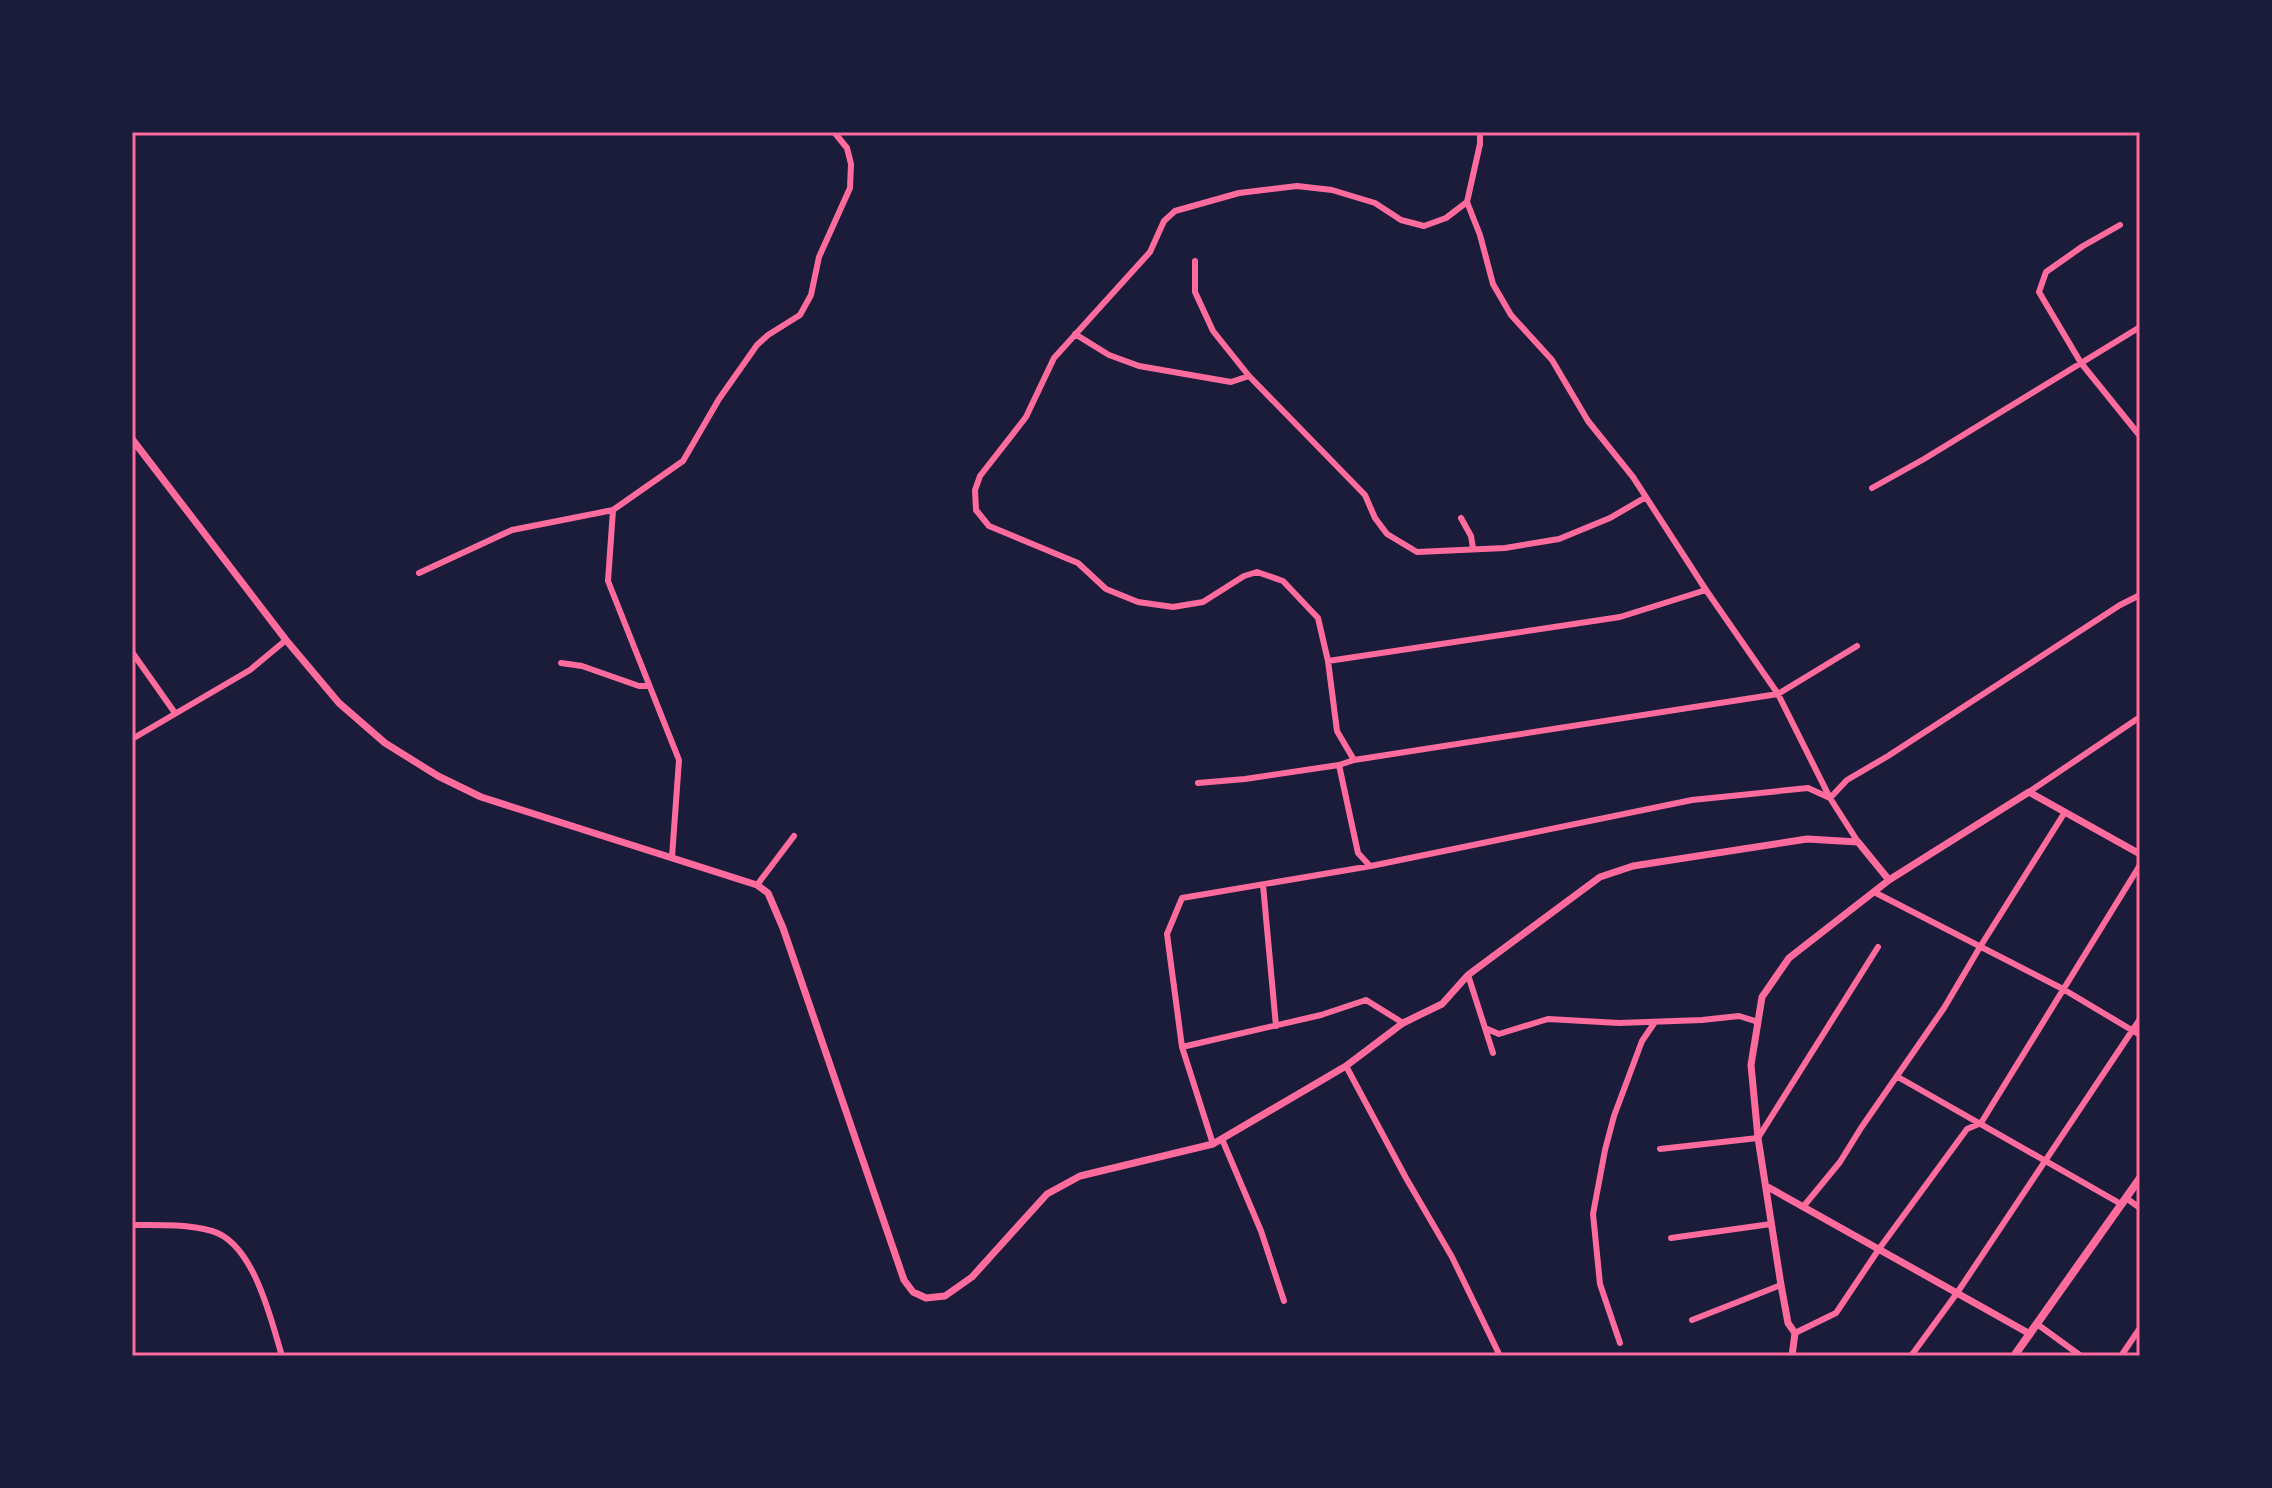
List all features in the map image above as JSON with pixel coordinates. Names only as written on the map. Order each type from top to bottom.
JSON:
[{"type":"main road","points":[[2014,1356],[2140,1178]]},
{"type":"street","points":[[419,573],[512,530],[613,510],[683,461],[719,399],[757,345],[800,315],[811,295],[819,257],[850,188],[851,164],[847,148],[834,132]]},
{"type":"street","points":[[1480,132],[1467,202],[1480,235],[1493,284],[1511,315],[1552,360],[1588,421],[1633,477],[1778,694],[1830,798],[1858,842],[1889,880]]},
{"type":"street","points":[[1354,760],[1337,731],[1328,661],[1318,618],[1283,581],[1257,572],[1244,576],[1203,602],[1173,607],[1138,602],[1106,589],[1078,563],[989,526],[976,510],[975,490],[980,476],[1026,417],[1054,358],[1150,252],[1164,221],[1175,211],[1239,193],[1297,186],[1332,190],[1375,203],[1401,220],[1424,226],[1446,218],[1467,202]]},
{"type":"street","points":[[2120,225],[2046,272],[2039,292],[2081,363],[2140,435]]},
{"type":"street","points":[[1195,261],[1195,292],[1213,331],[1249,376],[1365,495],[1375,518],[1387,534],[1417,552],[1505,548],[1559,539],[1610,518],[1646,497]]},
{"type":"street","points":[[1872,488],[2140,327]]},
{"type":"street","points":[[1075,334],[1109,355],[1139,366],[1231,382],[1249,376]]},
{"type":"street","points":[[132,439],[286,640],[339,703],[385,743],[438,776],[481,797],[757,885],[768,893],[783,928],[904,1280],[913,1292],[926,1298],[945,1296],[972,1277],[1047,1194],[1080,1176],[1213,1144],[1346,1066],[1403,1023],[1442,1004],[1468,975],[1600,877],[1633,866],[1807,839],[1858,842]]},
{"type":"street","points":[[613,510],[608,581],[679,760],[672,857]]},
{"type":"street","points":[[1461,518],[1471,536],[1473,548]]},
{"type":"street","points":[[1328,661],[1620,617],[1706,590]]},
{"type":"street","points":[[1830,798],[1847,780],[2140,595]]},
{"type":"street","points":[[132,739],[250,670],[286,640]]},
{"type":"street","points":[[1198,783],[1339,765],[1354,760],[1778,694],[1857,646]]},
{"type":"street","points":[[132,652],[175,713]]},
{"type":"street","points":[[561,663],[582,666],[639,686],[649,686]]},
{"type":"street","points":[[1792,1356],[1795,1333],[1788,1323],[1781,1285],[1758,1138],[1751,1065],[1762,997],[1789,958],[1889,880],[2029,792],[2140,717]]},
{"type":"street","points":[[1339,765],[1358,853],[1371,866]]},
{"type":"street","points":[[1213,1144],[1182,1047],[1167,934],[1182,898],[1371,866],[1692,800],[1808,788],[1830,798]]},
{"type":"street","points":[[2029,792],[2140,854]]},
{"type":"street","points":[[1803,1207],[1840,1162],[1944,1008],[2065,812]]},
{"type":"street","points":[[757,885],[794,836]]},
{"type":"street","points":[[1795,1333],[1836,1313],[1967,1129],[1981,1123],[2140,865]]},
{"type":"street","points":[[1263,885],[1276,1026]]},
{"type":"street","points":[[1874,892],[2063,989],[2140,1035]]},
{"type":"street","points":[[1758,1138],[1878,947]]},
{"type":"street","points":[[1468,975],[1493,1053]]},
{"type":"street","points":[[1182,1047],[1321,1015],[1366,1000],[1403,1023]]},
{"type":"street","points":[[1485,1028],[1499,1034],[1548,1019],[1619,1023],[1739,1016],[1758,1022]]},
{"type":"street","points":[[1911,1356],[1957,1293],[2140,1019]]},
{"type":"street","points":[[1620,1343],[1600,1284],[1593,1214],[1614,1116],[1642,1041],[1655,1022]]},
{"type":"street","points":[[1346,1066],[1452,1257],[1500,1356]]},
{"type":"street","points":[[1898,1077],[2045,1160],[2140,1208]]},
{"type":"street","points":[[1660,1149],[1758,1138]]},
{"type":"street","points":[[1222,1139],[1261,1231],[1284,1301]]},
{"type":"street","points":[[1766,1186],[2030,1334]]},
{"type":"street","points":[[1671,1238],[1771,1224]]},
{"type":"street","points":[[132,1225],[179,1226],[214,1232],[228,1240],[257,1279],[282,1356]]},
{"type":"street","points":[[1692,1320],[1781,1285]]},
{"type":"street","points":[[2037,1324],[2081,1356]]},
{"type":"street","points":[[2121,1356],[2140,1328]]}]
